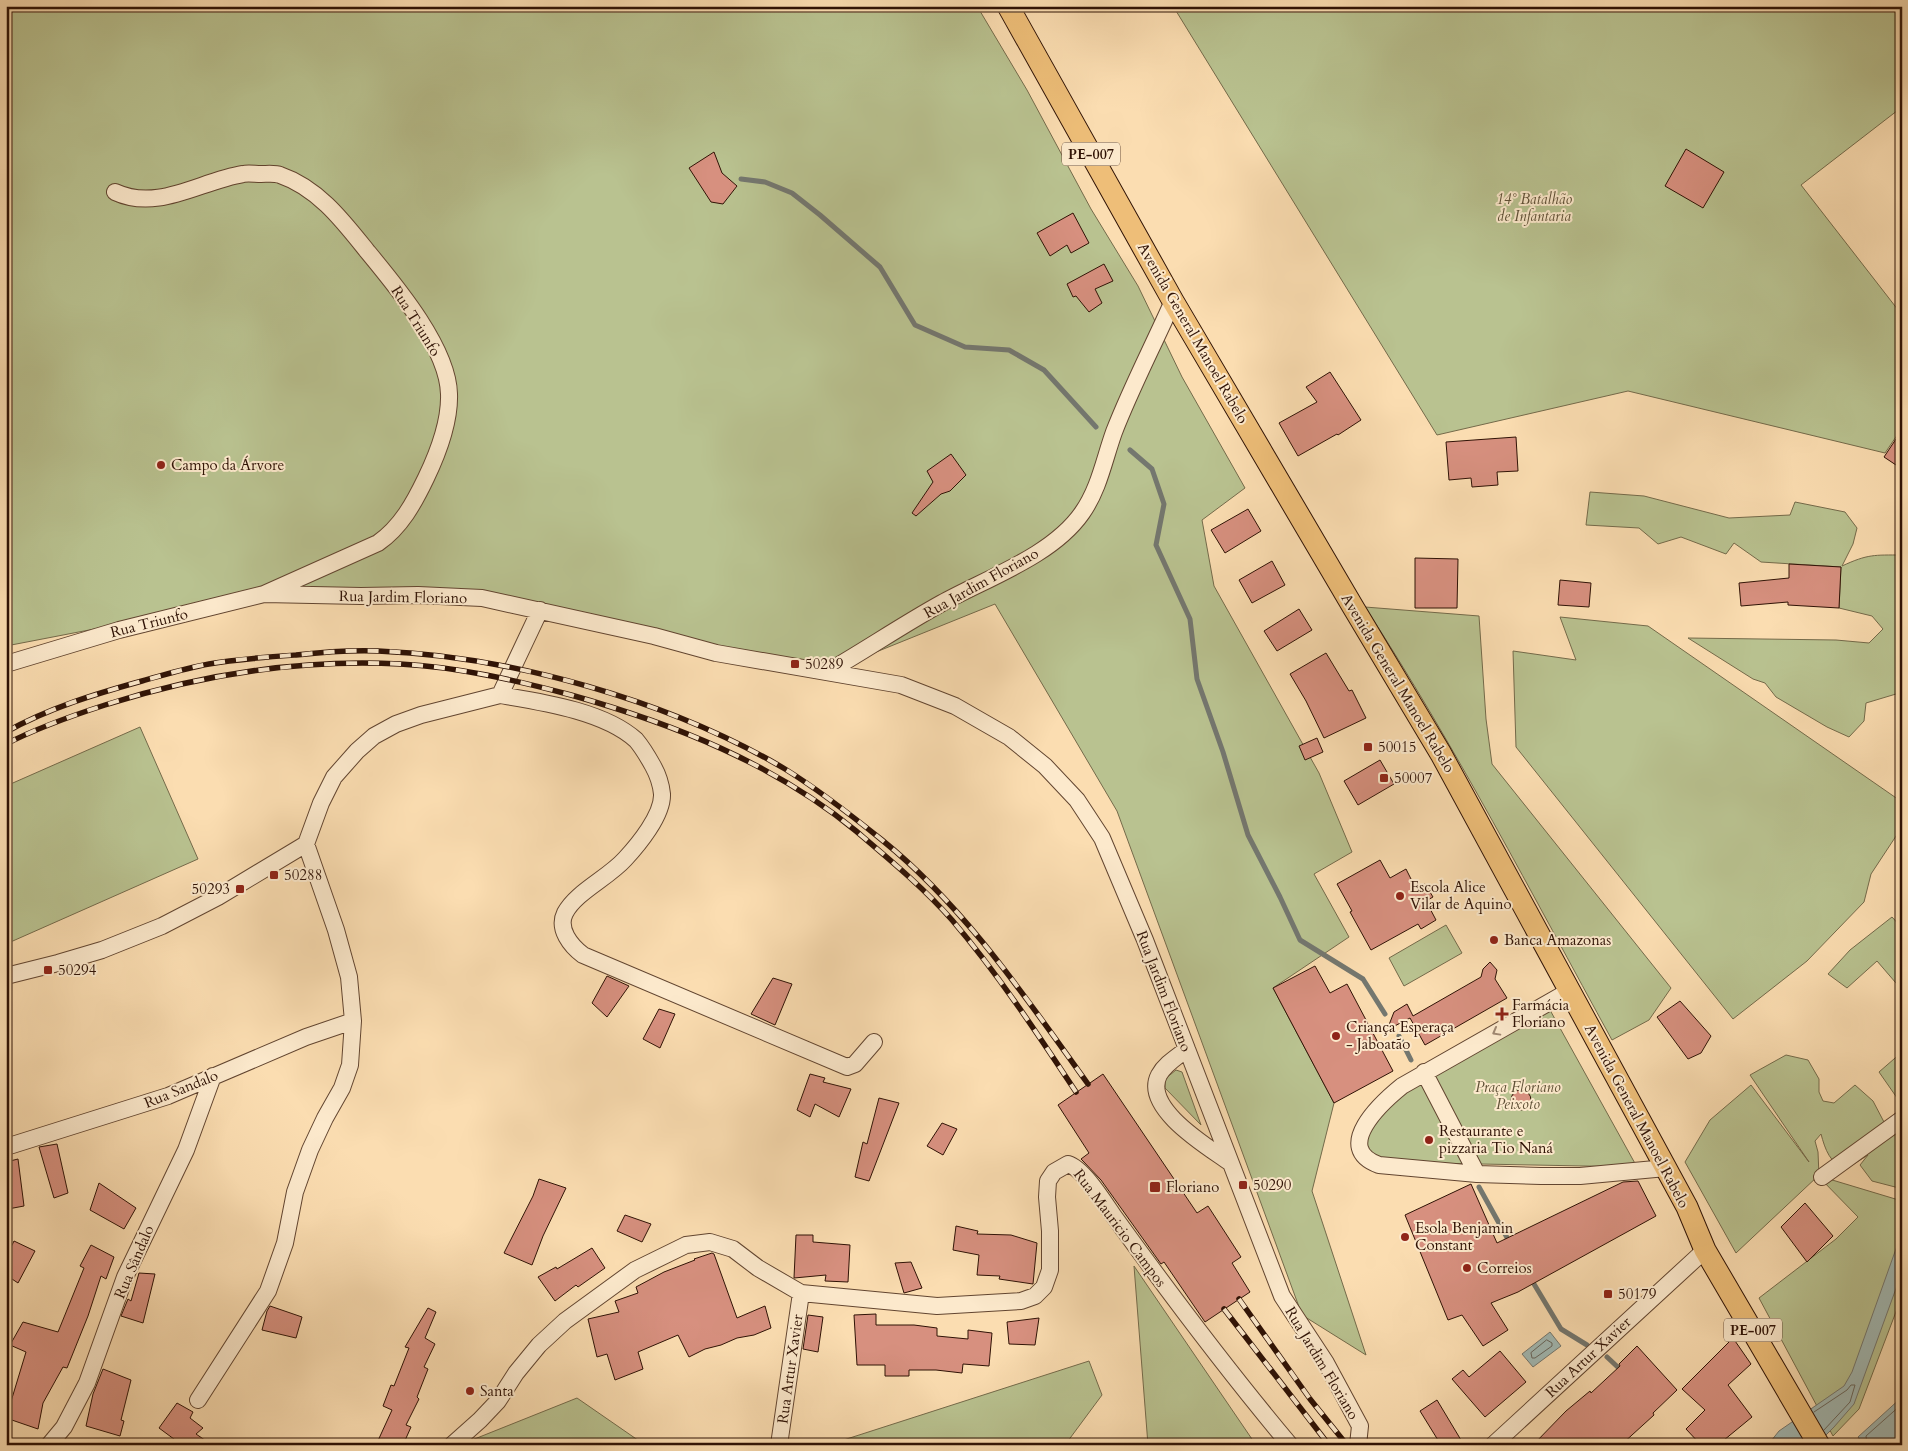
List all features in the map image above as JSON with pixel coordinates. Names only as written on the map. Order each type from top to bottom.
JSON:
[{"type":"main road","name":"Avenida General Manoel Rabelo","points":[[1008,6],[1173,301],[1352,607],[1441,754],[1687,1207],[1705,1250],[1819,1445]]},
{"type":"street","name":"Rua Triunfo","points":[[6,664],[119,630],[264,594],[378,544],[392,533],[418,495],[433,463],[446,418],[449,394],[446,372],[438,352],[423,328],[383,270],[341,219],[320,198],[299,183],[278,174],[243,174],[163,198],[142,199],[126,197],[114,192]]},
{"type":"street","name":"Rua Jardim Floriano","points":[[829,671],[942,603],[1008,570],[1036,553],[1062,534],[1082,514],[1095,490],[1104,468],[1114,433],[1173,301]]},
{"type":"street","name":"Rua Jardim Floriano","points":[[264,594],[418,595],[482,598],[654,636],[716,653],[781,665],[829,671],[901,685],[955,706],[1009,737],[1045,766],[1077,800],[1102,838],[1127,896],[1282,1296],[1326,1363],[1360,1426],[1358,1445]]},
{"type":"street","points":[[500,695],[540,610]]},
{"type":"street","points":[[198,1400],[268,1291],[285,1243],[295,1192],[310,1150],[342,1088],[350,1065],[353,1021],[346,967],[336,930],[306,844],[321,802],[334,777],[357,751],[374,736],[396,724],[421,715],[500,695],[544,703],[585,714],[617,727],[636,741],[659,777],[662,796],[656,817],[624,861],[572,904],[565,914],[563,925],[566,936],[574,948],[583,955],[847,1067],[855,1064],[874,1042]]},
{"type":"street","points":[[6,976],[102,950],[162,926],[218,897],[306,844]]},
{"type":"street","points":[[1569,991],[1402,1086],[1375,1112],[1360,1136],[1359,1148],[1366,1159],[1379,1165],[1476,1174],[1580,1176],[1666,1168]]},
{"type":"street","name":"Rua Sandalo","points":[[6,1147],[138,1107],[306,1037],[353,1021]]},
{"type":"street","points":[[1187,1050],[1168,1064],[1158,1078],[1158,1096],[1169,1115],[1229,1162]]},
{"type":"street","points":[[1424,1072],[1476,1174]]},
{"type":"street","name":"Rua Sândalo","points":[[49,1445],[71,1414],[87,1383],[125,1277],[186,1150],[213,1076]]},
{"type":"street","points":[[1822,1177],[1902,1119]]},
{"type":"street","name":"Rua Mauricio Campos","points":[[452,1445],[498,1401],[539,1345],[565,1321],[634,1270],[686,1245],[710,1242],[733,1249],[758,1268],[801,1293],[937,1306],[1021,1301],[1034,1296],[1044,1287],[1050,1270],[1048,1181],[1054,1172],[1068,1164],[1075,1166],[1099,1195],[1232,1376],[1290,1445]]},
{"type":"street","name":"Rua Artur Xavier","points":[[1493,1445],[1705,1250]]},
{"type":"street","name":"Rua Artur Xavier","points":[[779,1445],[801,1293]]},
{"type":"green space","points":[[6,6],[977,6],[1027,90],[1091,209],[1138,286],[1182,377],[1245,488],[1202,520],[1214,586],[1319,773],[1352,852],[1314,874],[1349,937],[1273,988],[1334,1103],[1312,1191],[1366,1355],[1302,1315],[1117,811],[995,604],[829,671],[440,596],[224,604],[6,646]]},
{"type":"green space","name":"14° Batalhão de Infantaria","points":[[1173,6],[1902,6],[1902,107],[1801,185],[1902,315],[1902,428],[1885,453],[1628,391],[1437,435]]},
{"type":"green space","points":[[1590,492],[1644,496],[1729,518],[1790,515],[1795,502],[1845,512],[1857,528],[1853,544],[1842,566],[1871,556],[1902,555],[1902,695],[1896,694],[1866,703],[1864,721],[1849,737],[1827,727],[1776,697],[1765,683],[1753,679],[1688,638],[1836,640],[1869,643],[1883,629],[1872,616],[1839,608],[1841,567],[1761,562],[1734,543],[1726,554],[1681,537],[1658,544],[1639,528],[1586,525]]},
{"type":"green space","points":[[1365,607],[1479,616],[1486,719],[1492,764],[1671,988],[1649,1020],[1612,1040],[1462,767]]},
{"type":"green space","points":[[1560,617],[1648,626],[1902,802],[1902,827],[1871,874],[1864,902],[1807,961],[1733,1019],[1516,747],[1513,651],[1576,660]]},
{"type":"green space","points":[[140,727],[198,859],[6,944],[6,786]]},
{"type":"green space","points":[[1892,917],[1902,928],[1902,990],[1877,961],[1847,988],[1828,974],[1850,950]]},
{"type":"green space","points":[[1446,925],[1462,953],[1404,986],[1389,958]]},
{"type":"green space","name":"Praça Floriano Peixoto","points":[[1545,1001],[1637,1167],[1376,1162],[1361,1135],[1422,1071]]},
{"type":"green space","points":[[1902,1052],[1902,1105],[1879,1072]]},
{"type":"green space","points":[[1786,1055],[1808,1060],[1819,1079],[1819,1092],[1823,1101],[1834,1103],[1855,1085],[1873,1101],[1884,1122],[1877,1133],[1871,1152],[1887,1134],[1902,1123],[1902,1187],[1899,1188],[1872,1181],[1860,1165],[1868,1155],[1846,1169],[1840,1167],[1832,1160],[1826,1150],[1821,1134],[1815,1141],[1818,1152],[1819,1176],[1902,1201],[1902,1296],[1859,1409],[1833,1436],[1759,1298],[1836,1239],[1858,1217],[1818,1176],[1736,1253],[1685,1162],[1710,1120],[1751,1085],[1809,1162],[1750,1075]]},
{"type":"green space","points":[[1176,1070],[1182,1072],[1201,1125],[1165,1088],[1165,1079]]},
{"type":"green space","points":[[1134,1266],[1256,1445],[1148,1445]]},
{"type":"green space","points":[[1089,1361],[1102,1395],[1065,1445],[828,1445]]},
{"type":"green space","points":[[577,1398],[645,1445],[467,1445],[472,1440]]},
{"type":"water","points":[[1902,1232],[1902,1272],[1854,1404],[1816,1445],[1771,1445],[1771,1441],[1779,1431],[1844,1386],[1852,1372]]},
{"type":"water","points":[[1550,1332],[1561,1346],[1533,1367],[1522,1354]]},
{"type":"water","points":[[1902,1397],[1902,1445],[1864,1445],[1858,1437]]},
{"type":"building","points":[[1686,149],[1724,172],[1703,208],[1665,186]]},
{"type":"building","points":[[714,152],[722,173],[737,186],[723,204],[711,202],[689,168]]},
{"type":"building","points":[[1073,213],[1089,243],[1071,253],[1067,245],[1050,256],[1037,233]]},
{"type":"building","points":[[1104,264],[1113,281],[1095,289],[1102,303],[1089,312],[1076,296],[1073,297],[1067,284]]},
{"type":"building","points":[[1330,372],[1361,420],[1338,435],[1298,456],[1279,423],[1317,402],[1306,387]]},
{"type":"building","points":[[1902,430],[1902,469],[1884,457]]},
{"type":"building","points":[[1516,437],[1518,471],[1497,472],[1498,485],[1472,487],[1471,478],[1449,480],[1446,442]]},
{"type":"building","points":[[951,454],[966,475],[950,491],[941,494],[916,516],[912,513],[933,482],[927,471]]},
{"type":"building","points":[[1248,509],[1261,531],[1225,553],[1211,530]]},
{"type":"building","points":[[1415,558],[1458,559],[1457,608],[1415,608]]},
{"type":"building","points":[[1272,561],[1285,585],[1252,603],[1239,580]]},
{"type":"building","points":[[1789,564],[1841,567],[1839,608],[1788,605],[1788,602],[1741,606],[1739,583],[1789,578]]},
{"type":"building","points":[[1560,580],[1591,583],[1589,607],[1558,605]]},
{"type":"building","points":[[1299,609],[1312,630],[1277,651],[1264,631]]},
{"type":"building","points":[[1326,653],[1349,691],[1352,690],[1366,718],[1324,738],[1290,674]]},
{"type":"building","points":[[1317,738],[1323,752],[1305,760],[1299,746]]},
{"type":"building","points":[[1380,760],[1394,784],[1358,805],[1344,781]]},
{"type":"building","points":[[1380,860],[1390,878],[1406,869],[1416,889],[1425,884],[1433,897],[1426,901],[1436,920],[1421,929],[1418,924],[1371,950],[1337,884]]},
{"type":"building","points":[[1490,962],[1497,970],[1495,979],[1507,998],[1425,1045],[1410,1018],[1387,1030],[1394,1012],[1407,1004],[1413,1016],[1481,977],[1483,969]]},
{"type":"building","name":"Criança Esperaça - Jaboatão","points":[[1315,966],[1330,993],[1347,984],[1393,1071],[1334,1103],[1273,988]]},
{"type":"building","points":[[607,976],[629,986],[607,1017],[592,1003]]},
{"type":"building","points":[[773,978],[792,984],[775,1025],[751,1014]]},
{"type":"building","points":[[1680,1001],[1711,1036],[1701,1053],[1688,1059],[1657,1017]]},
{"type":"building","points":[[659,1009],[675,1014],[660,1048],[643,1039]]},
{"type":"building","points":[[810,1074],[825,1078],[823,1082],[851,1089],[839,1117],[815,1104],[810,1117],[797,1110]]},
{"type":"building","name":"Floriano","points":[[1103,1074],[1197,1213],[1208,1206],[1241,1257],[1232,1263],[1250,1292],[1205,1322],[1164,1262],[1161,1264],[1101,1180],[1081,1159],[1089,1153],[1058,1105]]},
{"type":"building","points":[[1521,1090],[1528,1093],[1531,1100],[1528,1107],[1521,1110],[1514,1107],[1511,1100],[1514,1093]]},
{"type":"building","points":[[879,1098],[899,1103],[869,1181],[855,1177],[863,1142],[867,1144]]},
{"type":"building","points":[[942,1123],[957,1129],[943,1155],[927,1146]]},
{"type":"building","points":[[57,1144],[68,1193],[54,1198],[39,1147]]},
{"type":"building","points":[[18,1159],[24,1206],[8,1209],[6,1162]]},
{"type":"building","points":[[539,1179],[566,1188],[543,1236],[532,1265],[504,1253],[533,1196]]},
{"type":"building","points":[[1638,1181],[1656,1216],[1518,1292],[1491,1303],[1508,1330],[1483,1346],[1462,1315],[1448,1320],[1405,1215],[1471,1184],[1497,1243],[1623,1182]]},
{"type":"building","points":[[99,1183],[136,1208],[124,1229],[90,1210]]},
{"type":"building","points":[[1805,1203],[1833,1236],[1807,1262],[1781,1227]]},
{"type":"building","points":[[625,1215],[651,1224],[642,1242],[617,1231]]},
{"type":"building","points":[[956,1226],[978,1231],[977,1234],[1011,1235],[1037,1243],[1033,1284],[999,1279],[1000,1276],[977,1275],[979,1255],[953,1250]]},
{"type":"building","points":[[796,1235],[813,1235],[813,1242],[850,1245],[848,1282],[825,1281],[826,1275],[794,1278]]},
{"type":"building","points":[[14,1241],[35,1251],[18,1283],[6,1275],[6,1257]]},
{"type":"building","points":[[91,1245],[114,1257],[106,1279],[101,1276],[88,1316],[67,1368],[63,1367],[43,1403],[38,1429],[6,1418],[26,1352],[10,1345],[23,1322],[58,1332],[84,1268],[80,1266]]},
{"type":"building","points":[[592,1248],[605,1268],[578,1287],[576,1285],[555,1301],[538,1277],[556,1267],[557,1269]]},
{"type":"building","points":[[712,1253],[714,1254],[737,1318],[765,1306],[771,1328],[754,1335],[737,1338],[705,1349],[689,1357],[678,1335],[638,1352],[643,1369],[615,1380],[607,1354],[597,1357],[588,1319],[619,1312],[615,1301],[638,1293],[636,1287],[664,1272]]},
{"type":"building","points":[[911,1262],[922,1288],[904,1293],[895,1263]]},
{"type":"building","points":[[139,1273],[155,1274],[143,1323],[121,1316],[128,1299],[131,1301]]},
{"type":"building","points":[[270,1306],[302,1317],[296,1338],[262,1330]]},
{"type":"building","points":[[428,1308],[436,1312],[425,1338],[435,1344],[424,1367],[428,1369],[417,1397],[419,1399],[406,1425],[411,1427],[403,1445],[376,1445],[392,1410],[383,1406],[391,1385],[394,1386],[409,1348],[405,1347]]},
{"type":"building","points":[[876,1314],[876,1325],[914,1325],[937,1328],[937,1336],[968,1339],[968,1330],[992,1333],[989,1366],[963,1364],[962,1373],[936,1370],[909,1370],[909,1376],[885,1376],[885,1365],[857,1365],[854,1315]]},
{"type":"building","points":[[808,1315],[823,1317],[818,1352],[803,1349]]},
{"type":"building","points":[[1039,1318],[1035,1345],[1009,1344],[1007,1322]]},
{"type":"building","points":[[1733,1338],[1751,1364],[1728,1385],[1752,1417],[1718,1445],[1701,1445],[1686,1429],[1705,1410],[1682,1389]]},
{"type":"building","points":[[1637,1346],[1677,1390],[1653,1413],[1654,1415],[1621,1445],[1533,1445],[1566,1411],[1590,1391],[1591,1393],[1620,1366],[1619,1364]]},
{"type":"building","points":[[1500,1351],[1526,1382],[1485,1417],[1452,1379],[1463,1370],[1469,1377]]},
{"type":"building","points":[[103,1369],[131,1380],[121,1420],[124,1421],[120,1436],[86,1426],[93,1394]]},
{"type":"building","points":[[1437,1400],[1464,1445],[1441,1445],[1420,1411]]},
{"type":"building","points":[[177,1403],[193,1412],[190,1418],[203,1428],[196,1434],[212,1445],[182,1445],[159,1428]]},
{"type":"waterway","points":[[741,179],[765,182],[792,193],[820,215],[880,267],[915,325],[965,347],[1009,350],[1044,370],[1096,427]]},
{"type":"waterway","points":[[1130,450],[1152,469],[1164,504],[1156,545],[1190,619],[1197,679],[1223,752],[1248,835],[1300,940],[1363,979],[1385,1014]]},
{"type":"waterway","points":[[1399,1036],[1411,1060]]},
{"type":"waterway","points":[[1479,1187],[1510,1243]]},
{"type":"waterway","points":[[1531,1279],[1561,1329],[1587,1345]]},
{"type":"waterway","points":[[1607,1357],[1623,1372]]},
{"type":"railway","points":[[6,732],[22,723],[72,702],[192,668],[241,659],[358,651],[429,655],[482,662],[588,686],[641,703],[692,723],[740,745],[785,769],[835,803],[882,840],[912,866],[967,924],[993,955],[1088,1084]]},
{"type":"railway","points":[[6,744],[80,713],[141,694],[251,671],[325,664],[400,664],[465,671],[529,684],[609,706],[685,733],[757,766],[791,785],[856,831],[918,885],[969,940],[1032,1026],[1076,1092]]},
{"type":"railway","points":[[1239,1299],[1310,1399],[1347,1445]]},
{"type":"railway","points":[[1224,1309],[1329,1445]]},
{"type":"place","name":"Campo da Árvore","points":[[161,465]]},
{"type":"place","name":"50289","points":[[795,664]]},
{"type":"place","name":"50015","points":[[1368,747]]},
{"type":"place","name":"50007","points":[[1384,778]]},
{"type":"place","name":"50288","points":[[274,875]]},
{"type":"place","name":"50293","points":[[240,889]]},
{"type":"place","name":"Escola Alice Vilar de Aquino","points":[[1400,896]]},
{"type":"place","name":"Banca Amazonas","points":[[1494,940]]},
{"type":"place","name":"50294","points":[[48,970]]},
{"type":"place","name":"Farmácia Floriano","points":[[1502,1014]]},
{"type":"place","name":"Criança Esperaça - Jaboatão","points":[[1336,1036]]},
{"type":"place","name":"Restaurante e pizzaria Tio Naná","points":[[1429,1140]]},
{"type":"place","name":"50290","points":[[1243,1185]]},
{"type":"place","name":"Floriano","points":[[1155,1187]]},
{"type":"place","name":"Esola Benjamin Constant","points":[[1405,1237]]},
{"type":"place","name":"Correios","points":[[1467,1268]]},
{"type":"place","name":"50179","points":[[1608,1294]]},
{"type":"place","name":"Santa","points":[[470,1391]]}]
